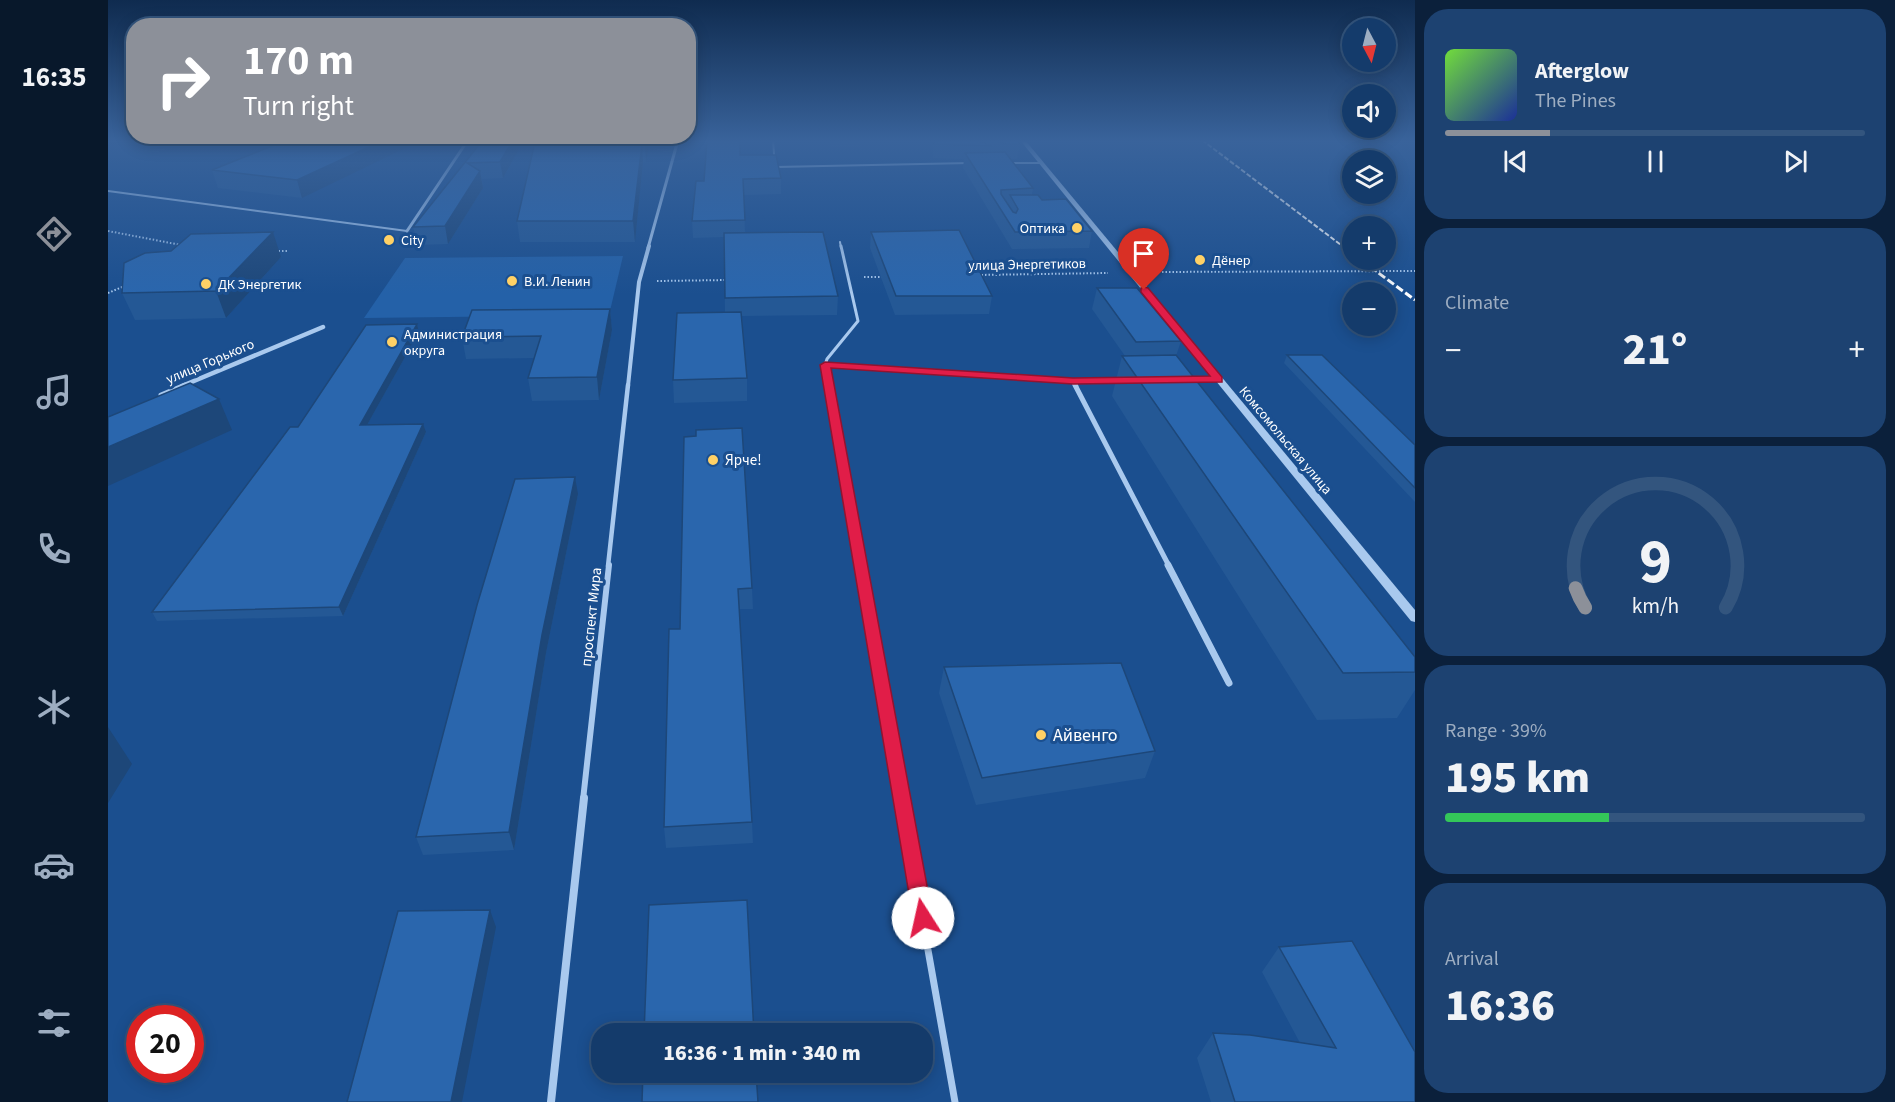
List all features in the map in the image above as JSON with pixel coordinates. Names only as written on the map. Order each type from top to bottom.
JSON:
[{"type":"street","points":[[406,231],[433,191]]},
{"type":"street","name":"проспект Мира","points":[[551,1102],[639,282],[664,191]]},
{"type":"street","name":"Комсомольская улица","points":[[1064,191],[1415,618]]},
{"type":"street","name":"улица Горького","points":[[150,400],[322,327]]},
{"type":"street","points":[[1073,381],[1229,683]]},
{"type":"lane","points":[[111,191],[406,231]]},
{"type":"lane","points":[[1066,207],[1077,207]]},
{"type":"lane","points":[[840,242],[858,321],[854,332],[827,356],[825,365],[955,1102]]},
{"type":"lane","points":[[825,365],[1073,381],[1129,380]]},
{"type":"lane","points":[[1185,380],[1218,379]]},
{"type":"path","points":[[108,231],[186,246]]},
{"type":"path","points":[[275,251],[286,251]]},
{"type":"path","name":"улица Энергетиков","points":[[978,275],[1415,271]]},
{"type":"path","points":[[850,278],[885,277]]},
{"type":"path","points":[[639,282],[733,280]]},
{"type":"path","points":[[108,293],[130,284]]},
{"type":"shaded area","points":[[623,256],[609,315],[364,318],[405,258]]},
{"type":"building","points":[[442,191],[467,191],[445,226],[413,227]]},
{"type":"building","points":[[524,191],[636,191],[633,221],[517,221]]},
{"type":"building","points":[[695,191],[744,191],[745,220],[692,221]]},
{"type":"building","points":[[989,191],[1001,191],[1013,212],[1016,213],[1018,209],[1010,195],[1038,195],[1042,200],[1066,199],[1092,231],[1015,232]]},
{"type":"building","points":[[959,230],[992,296],[896,296],[871,232]]},
{"type":"building","points":[[273,232],[216,291],[122,293],[124,263],[145,253],[171,251],[191,234]]},
{"type":"building","points":[[823,232],[838,296],[725,298],[724,233]]},
{"type":"building","points":[[1097,288],[1137,288],[1181,341],[1136,342]]},
{"type":"building","points":[[610,309],[597,377],[528,378],[541,336],[462,337],[472,310]]},
{"type":"building","points":[[741,312],[747,378],[673,380],[677,313]]},
{"type":"building","points":[[417,324],[360,425],[423,424],[339,607],[152,612],[290,427],[298,427],[366,325]]},
{"type":"building","points":[[1176,355],[1415,657],[1415,672],[1343,673],[1122,356]]},
{"type":"building","points":[[1287,355],[1322,355],[1415,445],[1415,488]]},
{"type":"building","points":[[190,383],[219,399],[108,447],[108,417]]},
{"type":"building","points":[[742,428],[752,588],[738,589],[752,822],[664,827],[669,629],[680,629],[684,437],[696,436],[696,430]]},
{"type":"building","points":[[575,477],[542,635],[509,832],[416,837],[477,605],[515,479]]},
{"type":"building","name":"Айвенго","points":[[1121,663],[1155,751],[982,778],[944,667]]},
{"type":"building","points":[[747,900],[753,1023],[644,1023],[649,905]]},
{"type":"building","points":[[490,910],[451,1102],[347,1102],[398,911]]},
{"type":"building","points":[[1352,941],[1415,1052],[1415,1102],[1235,1102],[1213,1033],[1250,1035],[1336,1048],[1279,947]]},
{"type":"building","points":[[643,1083],[757,1083],[758,1102],[642,1102]]},
{"type":"railway","points":[[1270,191],[1342,246]]},
{"type":"railway","points":[[1374,270],[1415,300]]},
{"type":"place","name":"Оптика","points":[[1077,228]]},
{"type":"place","name":"City","points":[[389,240]]},
{"type":"place","name":"Дёнер","points":[[1200,260]]},
{"type":"place","name":"В.И. Ленин","points":[[512,281]]},
{"type":"place","name":"ДК Энергетик","points":[[206,284]]},
{"type":"place","name":"Администрация округа","points":[[392,342]]},
{"type":"place","name":"Ярче!","points":[[713,460]]},
{"type":"place","name":"Айвенго","points":[[1041,735]]},
{"type":"route","points":[[923,918],[825,365],[1073,381],[1218,379],[1144,290]]}]
